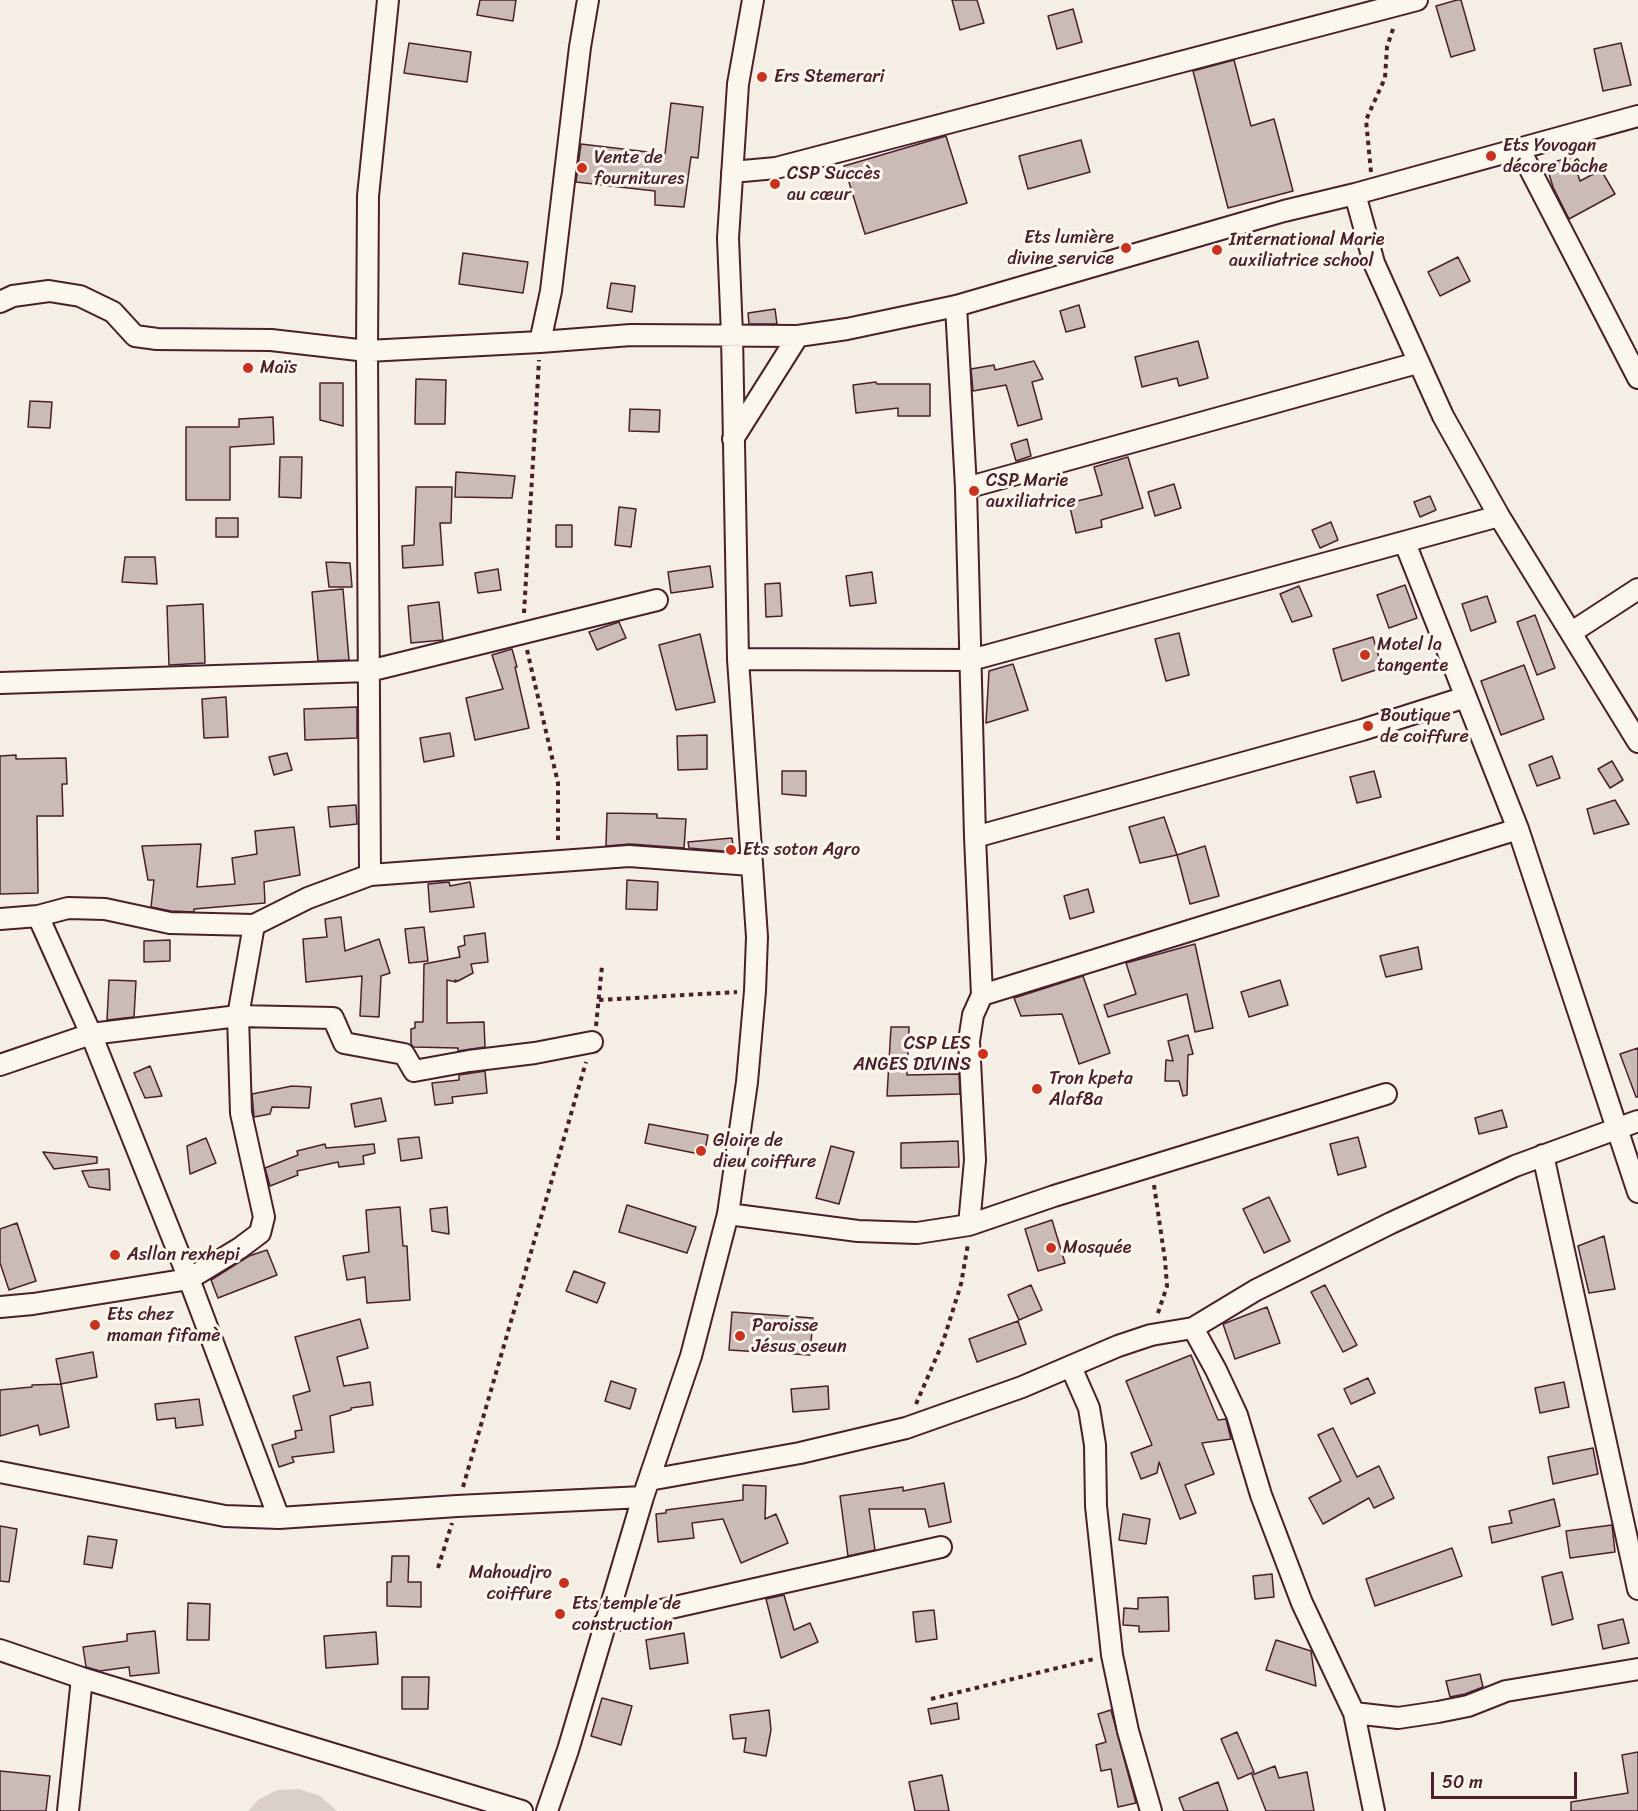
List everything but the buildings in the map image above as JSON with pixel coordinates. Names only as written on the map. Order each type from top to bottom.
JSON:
[{"type":"street","points":[[370,875],[368,196],[388,0]]},
{"type":"street","points":[[540,342],[551,291],[580,47],[588,0]]},
{"type":"street","points":[[547,1811],[568,1750],[646,1488],[691,1356],[728,1214],[747,1082],[756,991],[757,937],[738,659],[728,238],[738,84],[753,0]]},
{"type":"street","points":[[732,172],[776,168],[1409,2]]},
{"type":"street","points":[[0,303],[13,296],[49,291],[80,296],[113,312],[135,336],[157,339],[271,340],[367,351],[631,335],[798,336],[847,329],[956,306],[1284,211],[1638,116]]},
{"type":"street","points":[[1519,148],[1638,378]]},
{"type":"street","points":[[1354,194],[1374,263],[1443,416],[1499,516],[1638,742]]},
{"type":"street","points":[[956,306],[966,488],[975,837],[982,995],[973,1015],[969,1041],[975,1160],[969,1225]]},
{"type":"street","points":[[733,439],[798,336]]},
{"type":"street","points":[[966,488],[1418,363]]},
{"type":"street","points":[[738,659],[971,660],[1499,516]]},
{"type":"street","points":[[1405,543],[1518,829],[1638,1192]]},
{"type":"street","points":[[1572,632],[1638,589]]},
{"type":"street","points":[[0,682],[369,671],[657,600]]},
{"type":"street","points":[[975,837],[1362,730],[1466,697]]},
{"type":"street","points":[[982,995],[1518,829]]},
{"type":"street","points":[[0,919],[38,916],[68,908],[105,909],[170,923],[254,925],[308,898],[370,875],[629,856],[751,865]]},
{"type":"street","points":[[38,916],[91,1034],[189,1279],[279,1518]]},
{"type":"street","points":[[0,1307],[33,1304],[189,1279],[260,1233],[264,1217],[241,1113],[238,1016],[254,925]]},
{"type":"street","points":[[0,1065],[91,1034],[238,1016],[333,1018],[344,1043],[404,1054],[414,1071],[592,1042]]},
{"type":"street","points":[[728,1214],[858,1231],[917,1233],[969,1225],[1386,1094]]},
{"type":"street","points":[[0,1472],[225,1516],[279,1518],[458,1506],[646,1488],[906,1428],[1022,1387],[1118,1346],[1150,1335],[1193,1328],[1256,1290],[1391,1223],[1515,1166],[1638,1121]]},
{"type":"street","points":[[1543,1155],[1638,1589]]},
{"type":"street","points":[[1193,1328],[1237,1415],[1261,1495],[1302,1603],[1354,1713],[1374,1811]]},
{"type":"street","points":[[1071,1367],[1089,1408],[1095,1445],[1096,1506],[1112,1655],[1128,1731],[1151,1811]]},
{"type":"street","points":[[604,1623],[941,1547]]},
{"type":"street","points":[[0,1650],[82,1678],[522,1811]]},
{"type":"street","points":[[1354,1713],[1398,1718],[1438,1712],[1468,1706],[1506,1691],[1638,1669]]},
{"type":"street","points":[[68,1811],[82,1678]]},
{"type":"path","points":[[1354,194],[1371,172],[1366,120],[1385,78],[1385,58],[1390,35],[1409,2]]},
{"type":"path","points":[[540,342],[523,633],[558,783],[558,862]]},
{"type":"path","points":[[438,1568],[458,1506],[597,1024],[602,966]]},
{"type":"path","points":[[599,1000],[756,991]]},
{"type":"path","points":[[1150,1335],[1167,1286],[1151,1166]]},
{"type":"path","points":[[906,1428],[943,1342],[961,1284],[967,1257],[969,1225]]},
{"type":"path","points":[[931,1699],[1112,1655]]},
{"type":"shaded area","points":[[299,1789],[320,1796],[337,1811],[248,1811],[258,1800],[277,1790]]},
{"type":"place","name":"Ers Stemerari","points":[[762,77]]},
{"type":"place","name":"Ets Yovogan décore bâche","points":[[1491,156]]},
{"type":"place","name":"Vente de fournitures","points":[[582,168]]},
{"type":"place","name":"CSP Succès au cœur","points":[[775,184]]},
{"type":"place","name":"Ets lumière divine service","points":[[1126,248]]},
{"type":"place","name":"International Marie auxiliatrice school","points":[[1217,250]]},
{"type":"place","name":"Maïs","points":[[248,368]]},
{"type":"place","name":"CSP Marie auxiliatrice","points":[[974,491]]},
{"type":"place","name":"Motel la tangente","points":[[1365,655]]},
{"type":"place","name":"Boutique de coiffure","points":[[1368,726]]},
{"type":"place","name":"Ets soton Agro","points":[[731,850]]},
{"type":"place","name":"CSP LES ANGES DIVINS","points":[[983,1054]]},
{"type":"place","name":"Tron kpeta Alaf8a","points":[[1037,1089]]},
{"type":"place","name":"Gloire de dieu coiffure","points":[[701,1151]]},
{"type":"place","name":"Mosquée","points":[[1051,1248]]},
{"type":"place","name":"Asllan rexhepi","points":[[115,1255]]},
{"type":"place","name":"Ets chez maman fifamè","points":[[95,1325]]},
{"type":"place","name":"Paroisse Jésus oseun","points":[[740,1336]]},
{"type":"place","name":"Mahoudjro coiffure","points":[[564,1583]]},
{"type":"place","name":"Ets temple de construction","points":[[560,1614]]}]
